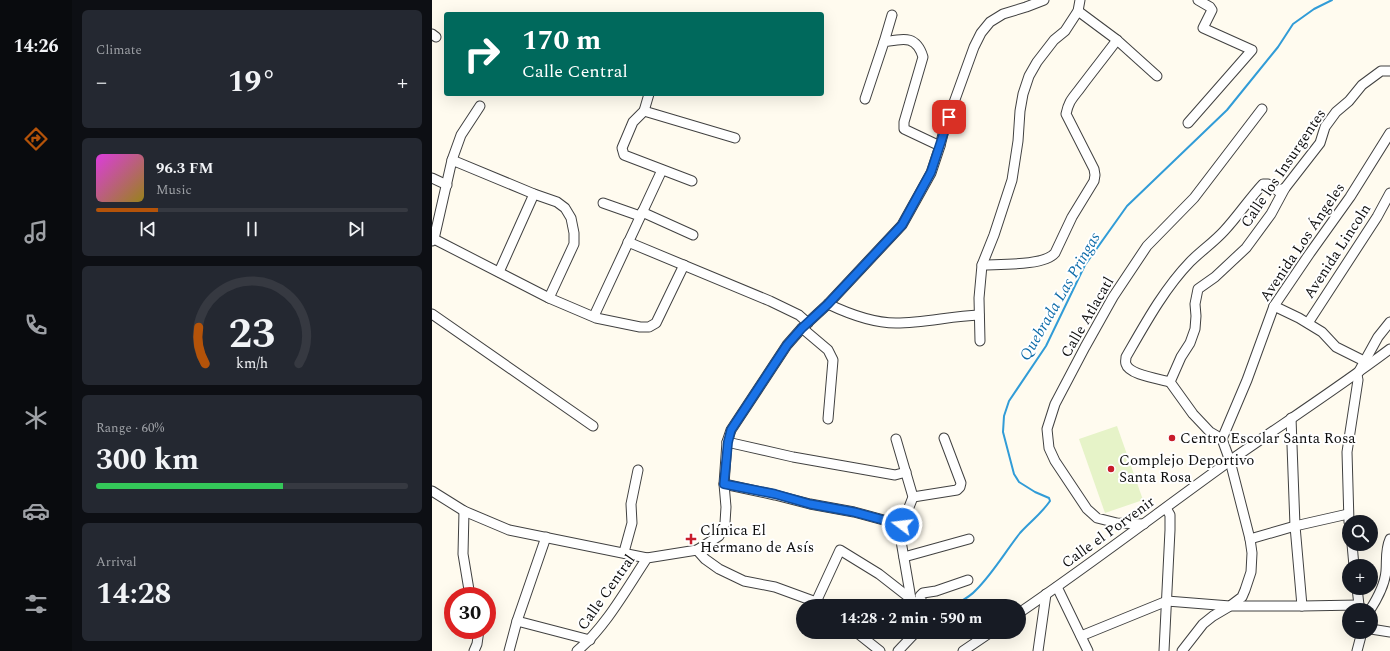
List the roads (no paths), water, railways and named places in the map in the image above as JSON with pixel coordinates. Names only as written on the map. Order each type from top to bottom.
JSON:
[{"type":"street","name":"Calle Central","points":[[577,651],[590,640],[624,594],[647,558],[697,550],[719,536],[725,523],[726,507],[724,484],[728,442],[731,430],[787,345],[828,304],[902,225],[931,172],[944,130],[974,47],[981,33],[990,22],[1003,14],[1044,0]]},
{"type":"street","points":[[980,341],[979,298],[982,265],[994,235],[1012,180],[1023,94],[1029,76],[1037,62],[1054,40],[1065,31],[1078,11],[1080,0]]},
{"type":"street","points":[[1188,124],[1252,50],[1203,28],[1212,10],[1210,7],[1198,0]]},
{"type":"street","points":[[1078,11],[1117,40],[1157,76]]},
{"type":"street","points":[[865,99],[892,15]]},
{"type":"street","points":[[884,42],[903,39],[911,40],[921,49],[923,57],[904,122],[904,129],[940,146]]},
{"type":"street","points":[[982,265],[1028,263],[1052,257],[1055,253],[1072,217],[1094,181],[1095,175],[1094,169],[1066,114],[1068,104],[1071,98],[1080,89],[1117,40]]},
{"type":"street","name":"Calle los Insurgentes","points":[[1170,382],[1181,357],[1190,343],[1195,329],[1195,304],[1198,289],[1215,277],[1246,248],[1272,214],[1285,188],[1299,168],[1320,143],[1325,127],[1336,112],[1349,101],[1362,85],[1381,72],[1390,72]]},
{"type":"street","points":[[648,96],[644,110],[633,122],[622,148],[624,155],[692,181]]},
{"type":"street","points":[[480,106],[461,135],[452,160],[433,240],[549,298],[594,316],[640,327],[649,327],[656,323],[684,265]]},
{"type":"street","name":"Calle Atlacatl","points":[[1144,524],[1117,523],[1097,518],[1087,509],[1054,461],[1049,448],[1047,428],[1054,404],[1085,346],[1147,246],[1194,198],[1262,109]]},
{"type":"street","points":[[644,110],[735,138]]},
{"type":"street","name":"Avenida Los Ángeles","points":[[1222,439],[1247,380],[1274,306],[1350,197],[1390,133]]},
{"type":"street","points":[[452,160],[534,194],[558,202],[565,208],[571,218],[574,233],[574,244],[549,298]]},
{"type":"street","points":[[594,316],[662,170]]},
{"type":"street","points":[[432,178],[447,186]]},
{"type":"street","points":[[1182,651],[1203,624],[1242,597],[1251,572],[1252,553],[1250,539],[1230,461],[1222,439],[1210,432],[1193,414],[1170,382],[1129,369],[1126,364],[1126,357],[1149,316],[1172,284],[1190,262],[1223,232],[1263,184],[1268,184],[1278,190],[1285,188]]},
{"type":"street","name":"Avenida Lincoln","points":[[1308,324],[1377,217],[1390,193]]},
{"type":"street","points":[[499,272],[534,194]]},
{"type":"street","points":[[603,203],[641,214],[693,236]]},
{"type":"street","points":[[628,242],[770,301],[799,315],[805,326],[828,350],[833,360],[828,419]]},
{"type":"street","points":[[828,304],[857,316],[894,323],[979,315]]},
{"type":"street","points":[[1274,306],[1322,332],[1336,347],[1364,361]]},
{"type":"street","points":[[432,314],[593,426]]},
{"type":"street","points":[[1349,515],[1347,452],[1358,380],[1357,374],[1378,337],[1390,322]]},
{"type":"street","name":"Calle el Porvenir","points":[[1026,608],[1230,461],[1357,374],[1390,349]]},
{"type":"street","points":[[1291,418],[1295,526],[1302,606]]},
{"type":"street","points":[[913,497],[957,490],[960,487],[961,483],[944,438]]},
{"type":"street","points":[[896,439],[913,497],[902,525],[901,541],[911,599]]},
{"type":"street","points":[[728,442],[793,457],[895,475],[906,472]]},
{"type":"street","points":[[624,552],[632,524],[631,504],[638,470]]},
{"type":"street","points":[[724,484],[775,494],[810,504],[854,512],[902,525]]},
{"type":"street","points":[[432,491],[464,511],[509,530],[624,552],[647,558]]},
{"type":"street","points":[[1164,651],[1170,530],[1170,514],[1166,508]]},
{"type":"street","points":[[464,511],[463,554],[467,587]]},
{"type":"street","points":[[1250,539],[1295,526],[1342,519]]},
{"type":"street","points":[[509,651],[517,621],[546,537]]},
{"type":"street","points":[[904,557],[969,539]]},
{"type":"street","points":[[1373,603],[1388,573],[1386,559],[1387,545],[1390,539]]},
{"type":"street","points":[[697,550],[705,559],[719,569],[744,581],[775,587],[808,599]]},
{"type":"street","points":[[817,599],[840,550],[878,574],[911,599]]},
{"type":"street","points":[[921,599],[920,596],[923,593],[936,591],[968,580]]},
{"type":"street","points":[[1057,587],[1088,651]]},
{"type":"street","points":[[1038,651],[1046,594]]},
{"type":"street","points":[[1081,636],[1167,601],[1230,606],[1342,607]]},
{"type":"street","points":[[517,621],[590,640]]},
{"type":"street","points":[[1378,630],[1390,632]]},
{"type":"street","points":[[474,651],[478,639]]},
{"type":"street","points":[[865,639],[880,651]]},
{"type":"street","points":[[898,651],[909,639]]},
{"type":"street","points":[[963,651],[972,648],[983,639]]},
{"type":"street","points":[[1357,651],[1360,639]]},
{"type":"waterway","name":"Quebrada Las Pringas","points":[[965,599],[982,583],[1020,533],[1047,506],[1050,501],[1049,498],[1035,492],[1019,482],[1014,474],[1003,432],[1004,416],[1009,401],[1046,346],[1085,265],[1127,206],[1227,110],[1278,47],[1293,24],[1314,9],[1332,0]]},
{"type":"place","name":"Centro Escolar Santa Rosa","points":[[1172,438]]},
{"type":"place","name":"Complejo Deportivo Santa Rosa","points":[[1111,469]]},
{"type":"place","name":"Clínica El Hermano de Asís","points":[[691,539]]}]
